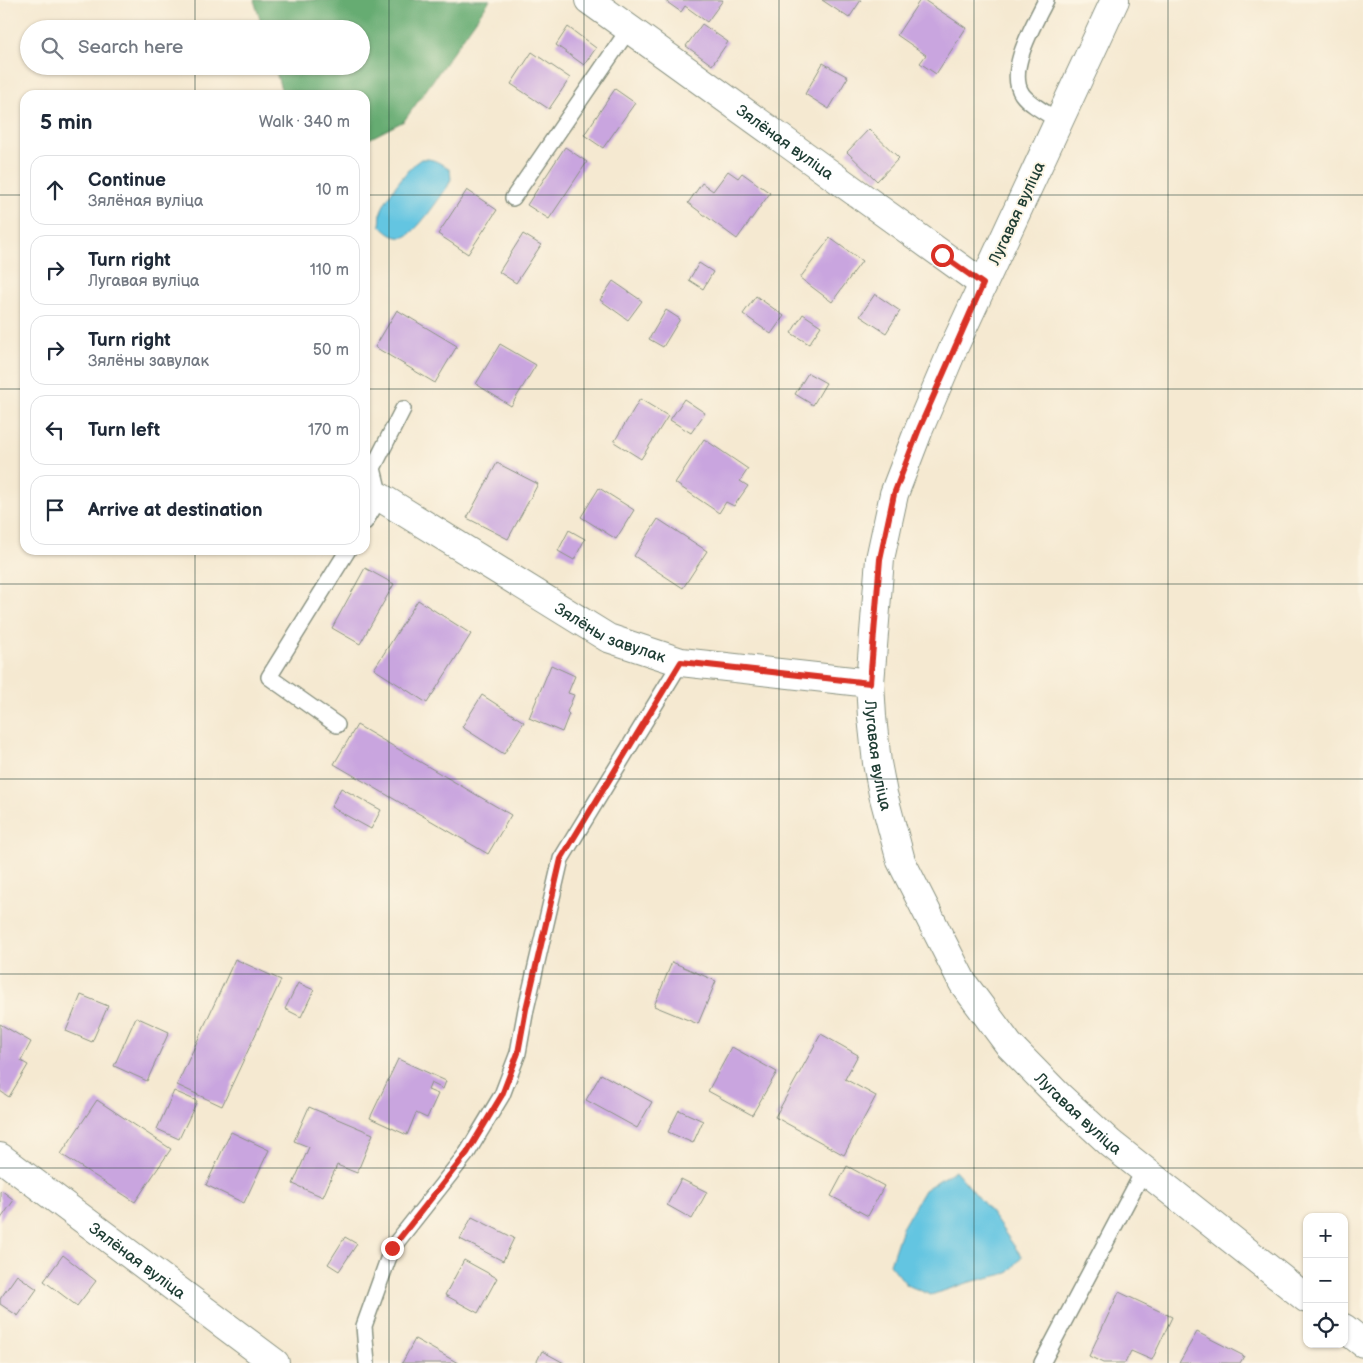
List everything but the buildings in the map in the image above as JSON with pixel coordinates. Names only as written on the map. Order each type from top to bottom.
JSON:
[{"type":"street","name":"Зялёная вуліца","points":[[589,0],[983,284]]},
{"type":"street","name":"Лугавая вуліца","points":[[1115,0],[983,284],[919,429],[894,494],[880,559],[870,683],[877,763],[883,794],[901,861],[963,983],[1008,1045],[1110,1143],[1303,1296]]},
{"type":"street","name":"Зялёны завулак","points":[[380,497],[608,638],[681,662],[870,683]]},
{"type":"street","name":"Зялёная вуліца","points":[[0,1157],[275,1363]]},
{"type":"street","points":[[1348,1331],[1363,1343]]},
{"type":"lane","points":[[1046,0],[1023,49],[1017,75],[1022,93],[1040,109],[1059,121]]},
{"type":"lane","points":[[513,198],[629,29]]},
{"type":"lane","points":[[370,514],[380,497],[373,468],[403,409]]},
{"type":"lane","points":[[337,725],[269,677],[345,555]]},
{"type":"lane","points":[[367,1363],[364,1326],[392,1248],[467,1153],[502,1095],[518,1053],[526,1009],[561,859],[681,662]]},
{"type":"lane","points":[[1042,1363],[1144,1170]]},
{"type":"green space","points":[[254,0],[490,0],[404,121],[370,138],[370,90],[281,90],[277,75],[370,75],[370,20],[260,20]]},
{"type":"water","points":[[421,159],[433,160],[443,165],[450,170],[451,179],[434,206],[415,230],[404,237],[394,236],[380,225],[382,209],[399,182],[410,168]]},
{"type":"water","points":[[955,1170],[986,1206],[1022,1257],[1008,1273],[970,1282],[931,1295],[907,1285],[890,1264],[902,1228],[924,1190]]},
{"type":"route","points":[[392,1248],[467,1153],[502,1095],[518,1053],[526,1009],[561,859],[681,662],[870,683],[880,559],[894,494],[919,429],[983,284],[942,255]]}]
